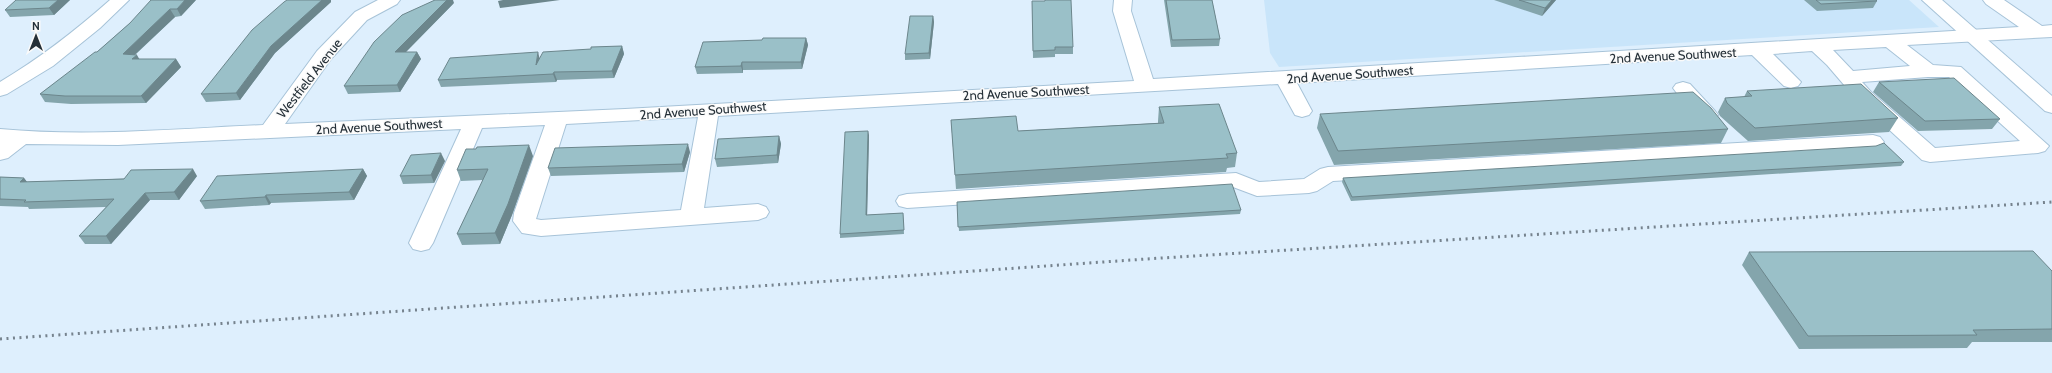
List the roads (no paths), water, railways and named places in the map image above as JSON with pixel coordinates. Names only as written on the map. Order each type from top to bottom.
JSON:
[{"type":"street","points":[[0,90],[46,62],[94,24],[120,0]]},
{"type":"street","name":"Westfield Avenue","points":[[269,131],[324,55],[361,16],[392,0]]},
{"type":"street","points":[[1123,0],[1122,11],[1145,85]]},
{"type":"street","points":[[1931,0],[2052,106]]},
{"type":"street","points":[[1992,0],[2045,32]]},
{"type":"street","name":"2nd Avenue Southwest","points":[[0,135],[22,138],[118,138],[558,118],[1285,78],[2045,32]]},
{"type":"street","points":[[1890,42],[1928,71]]},
{"type":"street","points":[[1817,46],[1834,61],[1864,96],[1930,155],[2038,146],[1954,71],[1928,71],[1848,77]]},
{"type":"street","points":[[1758,50],[1791,82]]},
{"type":"street","points":[[1285,78],[1302,111]]},
{"type":"street","points":[[1683,88],[1742,150]]},
{"type":"street","points":[[691,217],[709,110]]},
{"type":"street","points":[[558,118],[525,213],[524,221],[530,227],[541,228],[758,212]]},
{"type":"street","points":[[421,243],[475,122]]},
{"type":"street","points":[[0,153],[22,138]]},
{"type":"street","points":[[907,201],[1236,180],[1257,189],[1309,186],[1328,174],[1872,142]]},
{"type":"railway","points":[[0,339],[1146,259],[2052,202]]}]
